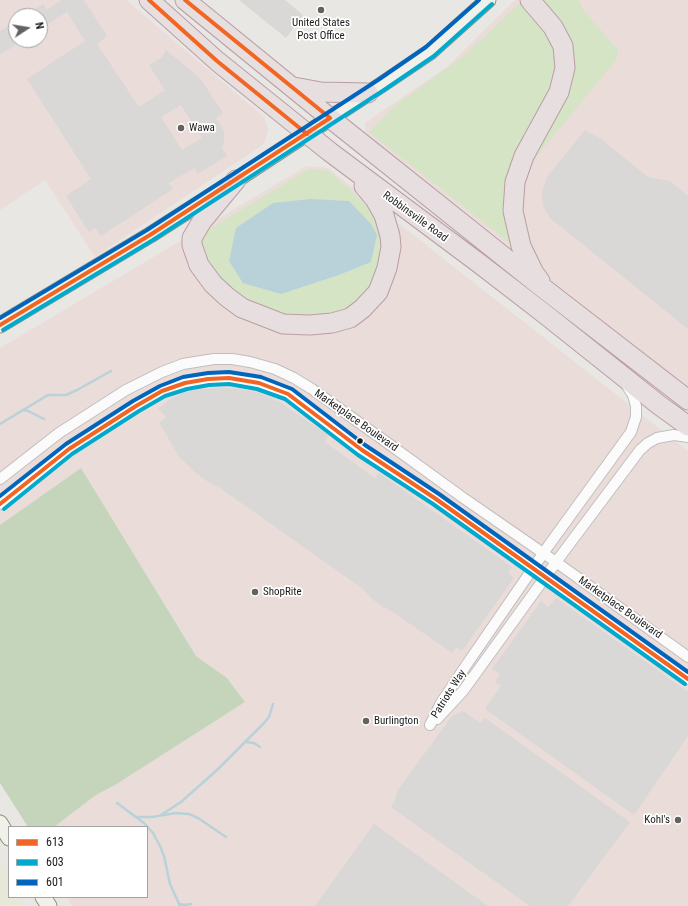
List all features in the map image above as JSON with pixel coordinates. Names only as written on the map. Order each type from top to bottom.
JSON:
[{"type":"highway","name":"Robbinsville Road","points":[[148,0],[217,61],[306,134],[480,264],[688,426]]},
{"type":"highway","points":[[185,0],[549,293],[688,400]]},
{"type":"highway","points":[[530,0],[553,27],[563,46],[565,68],[559,92],[524,156],[515,182],[513,211],[521,246],[534,273],[549,293]]},
{"type":"highway","points":[[292,87],[321,92],[368,93]]},
{"type":"highway","points":[[236,180],[202,221],[192,238],[192,245],[199,265],[213,284],[242,308],[283,324],[310,325],[332,323],[350,318],[362,309],[378,292],[387,268],[391,248],[390,236],[384,215],[375,199],[347,165]]},
{"type":"main road","points":[[0,325],[150,235],[430,52],[488,0]]},
{"type":"main road","points":[[0,823],[8,836]]},
{"type":"street","name":"Marketplace Boulevard","points":[[0,479],[59,433],[126,390],[162,372],[183,364],[206,360],[232,359],[250,362],[275,369],[294,378],[339,408],[462,497],[688,656]]},
{"type":"street","name":"Patriots Way","points":[[615,370],[633,395],[636,406],[636,417],[631,432],[543,553],[441,703],[430,725],[449,707],[462,691],[640,450],[657,438],[674,435],[688,437]]},
{"type":"street","name":"Marketplace Boulevard","points":[[0,504],[69,449],[142,402],[162,392],[185,383],[208,379],[229,378],[259,383],[288,394],[362,450],[436,499],[688,679]]},
{"type":"shaded area","points":[[0,0],[126,0],[264,117],[268,130],[264,144],[95,257],[45,180],[0,210]]},
{"type":"shaded area","points":[[62,0],[84,0],[107,36],[97,44],[139,107],[165,90],[149,65],[162,57],[166,50],[200,78],[223,113],[216,118],[224,131],[224,142],[222,148],[227,156],[198,174],[194,168],[169,183],[173,189],[101,236],[95,228],[89,232],[66,196],[91,179],[27,79],[85,41],[67,12],[48,24],[48,9]],"holes":[[[181,105],[202,138],[182,150],[161,117]]]},
{"type":"shaded area","points":[[239,0],[285,0],[303,15],[286,38]]},
{"type":"shaded area","points":[[515,0],[688,0],[688,389],[365,132],[365,123],[448,66]]},
{"type":"shaded area","points":[[43,4],[46,8],[37,8]]},
{"type":"shaded area","points":[[8,26],[8,48],[11,48],[0,55],[0,31]]},
{"type":"shaded area","points":[[585,130],[601,139],[648,177],[670,181],[688,196],[688,329],[550,218],[543,206],[542,192],[547,177]]},
{"type":"shaded area","points":[[307,166],[328,168],[688,451],[688,906],[72,906],[68,898],[148,898],[148,826],[55,826],[96,795],[115,785],[245,702],[227,678],[196,656],[81,468],[0,525],[0,348]]},
{"type":"shaded area","points":[[202,389],[241,389],[260,393],[281,403],[328,435],[325,442],[375,478],[379,473],[512,567],[508,573],[514,578],[462,651],[456,647],[452,653],[393,612],[383,607],[371,598],[363,589],[220,488],[197,474],[179,457],[159,422],[167,417],[158,409],[170,399],[182,393]]},
{"type":"shaded area","points":[[556,598],[688,692],[688,736],[634,815],[485,709],[501,686],[495,682],[500,674],[492,669],[541,601],[548,607]]},
{"type":"shaded area","points":[[463,711],[480,723],[485,718],[630,822],[568,906],[530,906],[391,807],[398,790],[452,716]]},
{"type":"shaded area","points":[[374,824],[488,906],[315,906]]},
{"type":"green space","points":[[544,0],[579,0],[583,10],[618,50],[616,60],[536,157],[533,148],[573,57],[566,31]]},
{"type":"green space","points":[[522,1],[552,36],[558,56],[556,76],[527,138],[516,248],[369,132],[395,106],[465,55]]},
{"type":"green space","points":[[309,169],[329,171],[378,215],[386,242],[379,276],[364,299],[340,316],[305,321],[267,313],[228,292],[204,263],[199,245],[206,231]]},
{"type":"green space","points":[[81,468],[196,656],[227,678],[245,702],[115,785],[96,795],[55,826],[27,826],[0,783],[0,525]]},
{"type":"green space","points":[[0,864],[6,869],[8,874],[8,898],[19,898],[22,904],[20,906],[0,906]]},
{"type":"water","points":[[310,199],[349,201],[371,224],[377,235],[371,262],[339,275],[281,294],[243,283],[229,261],[236,228],[273,203]]},
{"type":"waterway","points":[[0,424],[48,395],[66,395],[111,371]]},
{"type":"waterway","points":[[23,410],[44,419]]},
{"type":"waterway","points":[[161,815],[181,802],[217,770],[264,723],[269,717],[273,704]]},
{"type":"waterway","points":[[246,742],[254,743],[260,747]]},
{"type":"waterway","points":[[117,803],[147,826]]},
{"type":"waterway","points":[[138,817],[152,817],[176,813],[189,814],[198,818],[226,837]]},
{"type":"waterway","points":[[148,827],[160,846],[164,856],[170,884],[180,906]]},
{"type":"waterway","points":[[179,904],[191,904]]},
{"type":"transit line","name":"613","points":[[149,0],[217,61],[307,134]]},
{"type":"transit line","name":"613","points":[[0,325],[150,235],[330,118],[185,0]]},
{"type":"transit line","name":"601","points":[[0,318],[147,230],[378,80],[426,47],[479,0]]},
{"type":"transit line","name":"603","points":[[3,330],[153,240],[384,90],[434,56],[492,4]]},
{"type":"transit line","name":"601","points":[[0,496],[66,444],[133,401],[160,386],[183,377],[208,373],[229,372],[261,377],[292,389],[365,445],[439,494],[688,672]]},
{"type":"transit line","name":"613","points":[[0,504],[69,449],[162,391],[185,383],[208,379],[229,378],[259,383],[288,394],[362,450],[436,499],[688,679]]},
{"type":"transit line","name":"603","points":[[4,509],[72,454],[165,396],[187,389],[209,385],[229,384],[257,389],[285,399],[358,455],[433,504],[685,684]]},
{"type":"place","name":"United States Post Office","points":[[321,10]]},
{"type":"place","name":"Wawa","points":[[181,128]]},
{"type":"place","name":"ShopRite","points":[[255,592]]},
{"type":"place","name":"Burlington","points":[[366,721]]},
{"type":"place","name":"Kohl's","points":[[678,820]]}]
